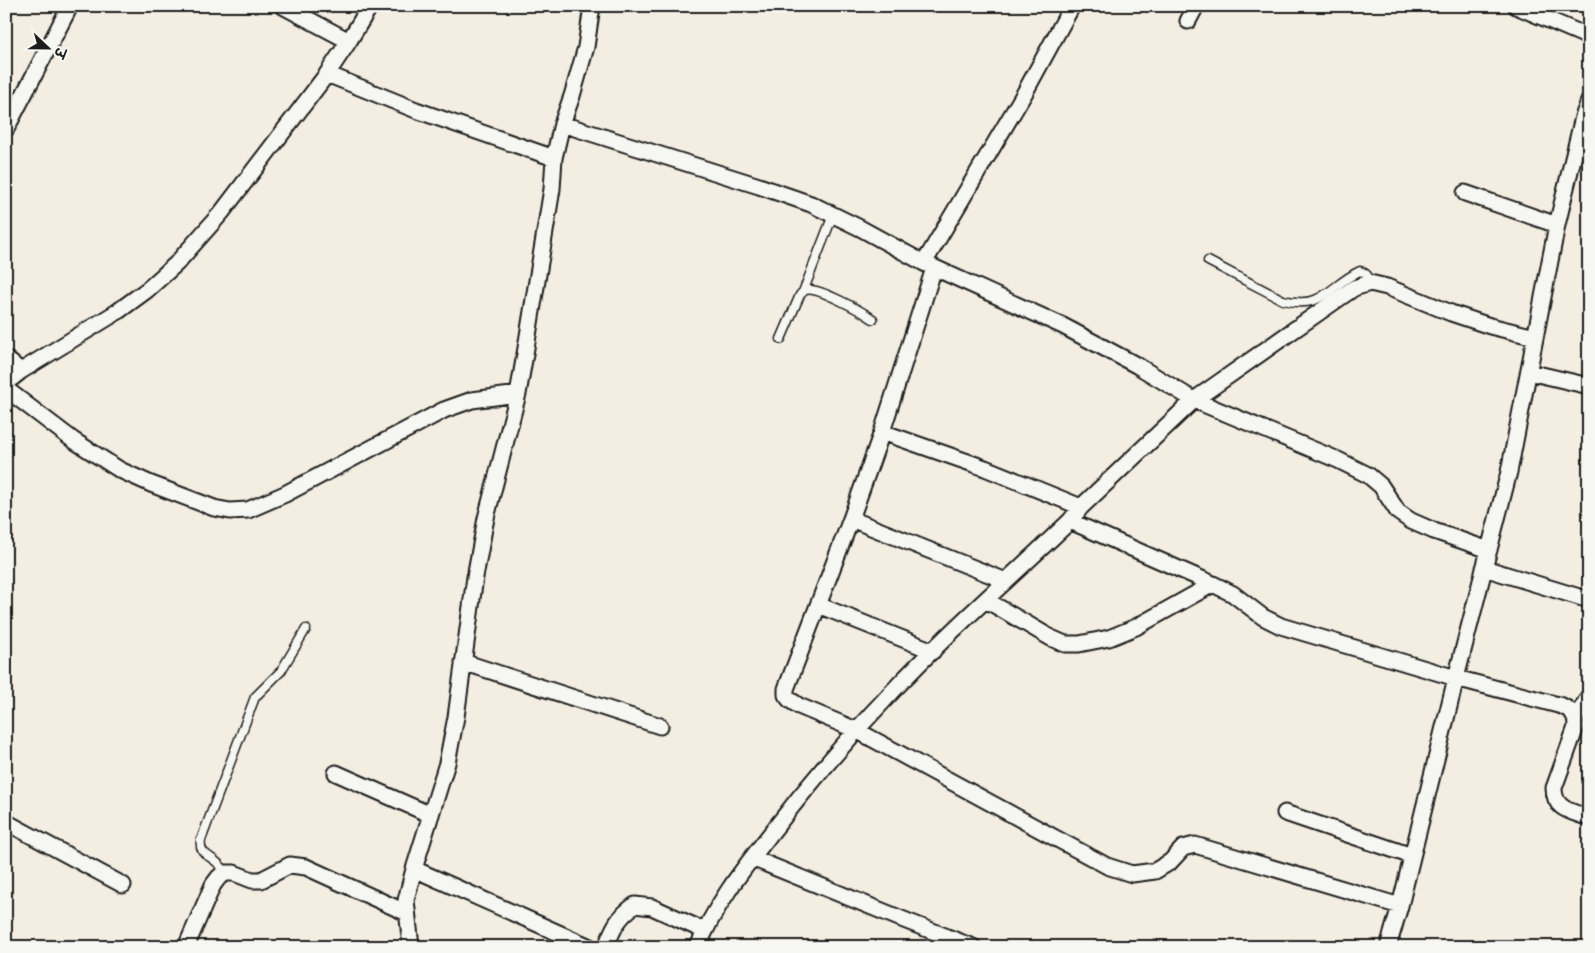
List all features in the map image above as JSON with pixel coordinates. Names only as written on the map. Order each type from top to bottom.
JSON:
[{"type":"street","points":[[6,129],[70,6]]},
{"type":"street","points":[[283,6],[350,41]]},
{"type":"street","points":[[6,383],[21,371],[117,312],[147,290],[176,264],[222,212],[328,74],[370,6]]},
{"type":"street","points":[[411,947],[406,900],[447,763],[456,717],[475,577],[486,518],[518,394],[552,189],[554,158],[562,124],[586,47],[592,6]]},
{"type":"street","points":[[1072,6],[929,265],[882,432],[851,519],[786,688],[786,695],[799,706],[856,730],[1100,862],[1132,874],[1155,871],[1170,862],[1183,848],[1195,845],[1400,906]]},
{"type":"street","points":[[1188,22],[1196,6]]},
{"type":"street","points":[[1516,6],[1589,37]]},
{"type":"street","points":[[328,74],[416,110],[554,158]]},
{"type":"street","points":[[1388,947],[1400,906],[1509,472],[1557,225],[1583,116],[1589,101]]},
{"type":"street","points":[[562,124],[811,204],[929,265],[1063,326],[1138,366],[1194,400],[1338,460],[1368,475],[1381,486],[1398,512],[1411,521],[1489,550]]},
{"type":"street","points":[[1465,193],[1557,225]]},
{"type":"street","points":[[698,947],[705,930],[727,892],[800,796],[856,730],[933,651],[1194,400],[1354,288],[1370,283],[1387,287],[1466,318],[1535,337]]},
{"type":"street","points":[[6,359],[21,371]]},
{"type":"street","points":[[1529,372],[1589,386]]},
{"type":"street","points":[[6,389],[73,440],[120,470],[214,508],[230,511],[248,510],[285,494],[444,410],[472,400],[518,394]]},
{"type":"street","points":[[882,432],[985,468],[1081,507]]},
{"type":"street","points":[[851,519],[1006,581]]},
{"type":"street","points":[[1070,521],[1213,584],[1233,594],[1263,617],[1281,626],[1456,678],[1562,706],[1572,711],[1580,726]]},
{"type":"street","points":[[1484,568],[1589,600]]},
{"type":"street","points":[[986,600],[1051,638],[1065,644],[1079,644],[1109,638],[1136,627],[1213,584]]},
{"type":"street","points":[[818,605],[933,651]]},
{"type":"street","points":[[463,662],[660,726]]},
{"type":"street","points":[[1589,696],[1580,726],[1554,788],[1554,797],[1558,804],[1589,818]]},
{"type":"street","points":[[336,773],[432,815]]},
{"type":"street","points":[[1285,814],[1412,856]]},
{"type":"street","points":[[6,822],[123,885]]},
{"type":"street","points":[[752,858],[973,947]]},
{"type":"street","points":[[186,947],[213,885],[219,877],[226,873],[234,873],[252,880],[261,880],[290,865],[306,867],[407,914]]},
{"type":"street","points":[[414,869],[590,947]]},
{"type":"street","points":[[606,947],[623,913],[635,905],[652,907],[705,930]]},
{"type":"lane","points":[[781,339],[803,292],[833,215]]},
{"type":"lane","points":[[1208,261],[1283,300],[1297,303],[1309,302],[1322,297],[1360,271],[1365,273],[1370,283]]},
{"type":"lane","points":[[803,292],[813,290],[840,300],[873,319]]},
{"type":"lane","points":[[226,873],[220,865],[202,852],[200,847],[201,840],[255,697],[281,671],[306,629]]}]
